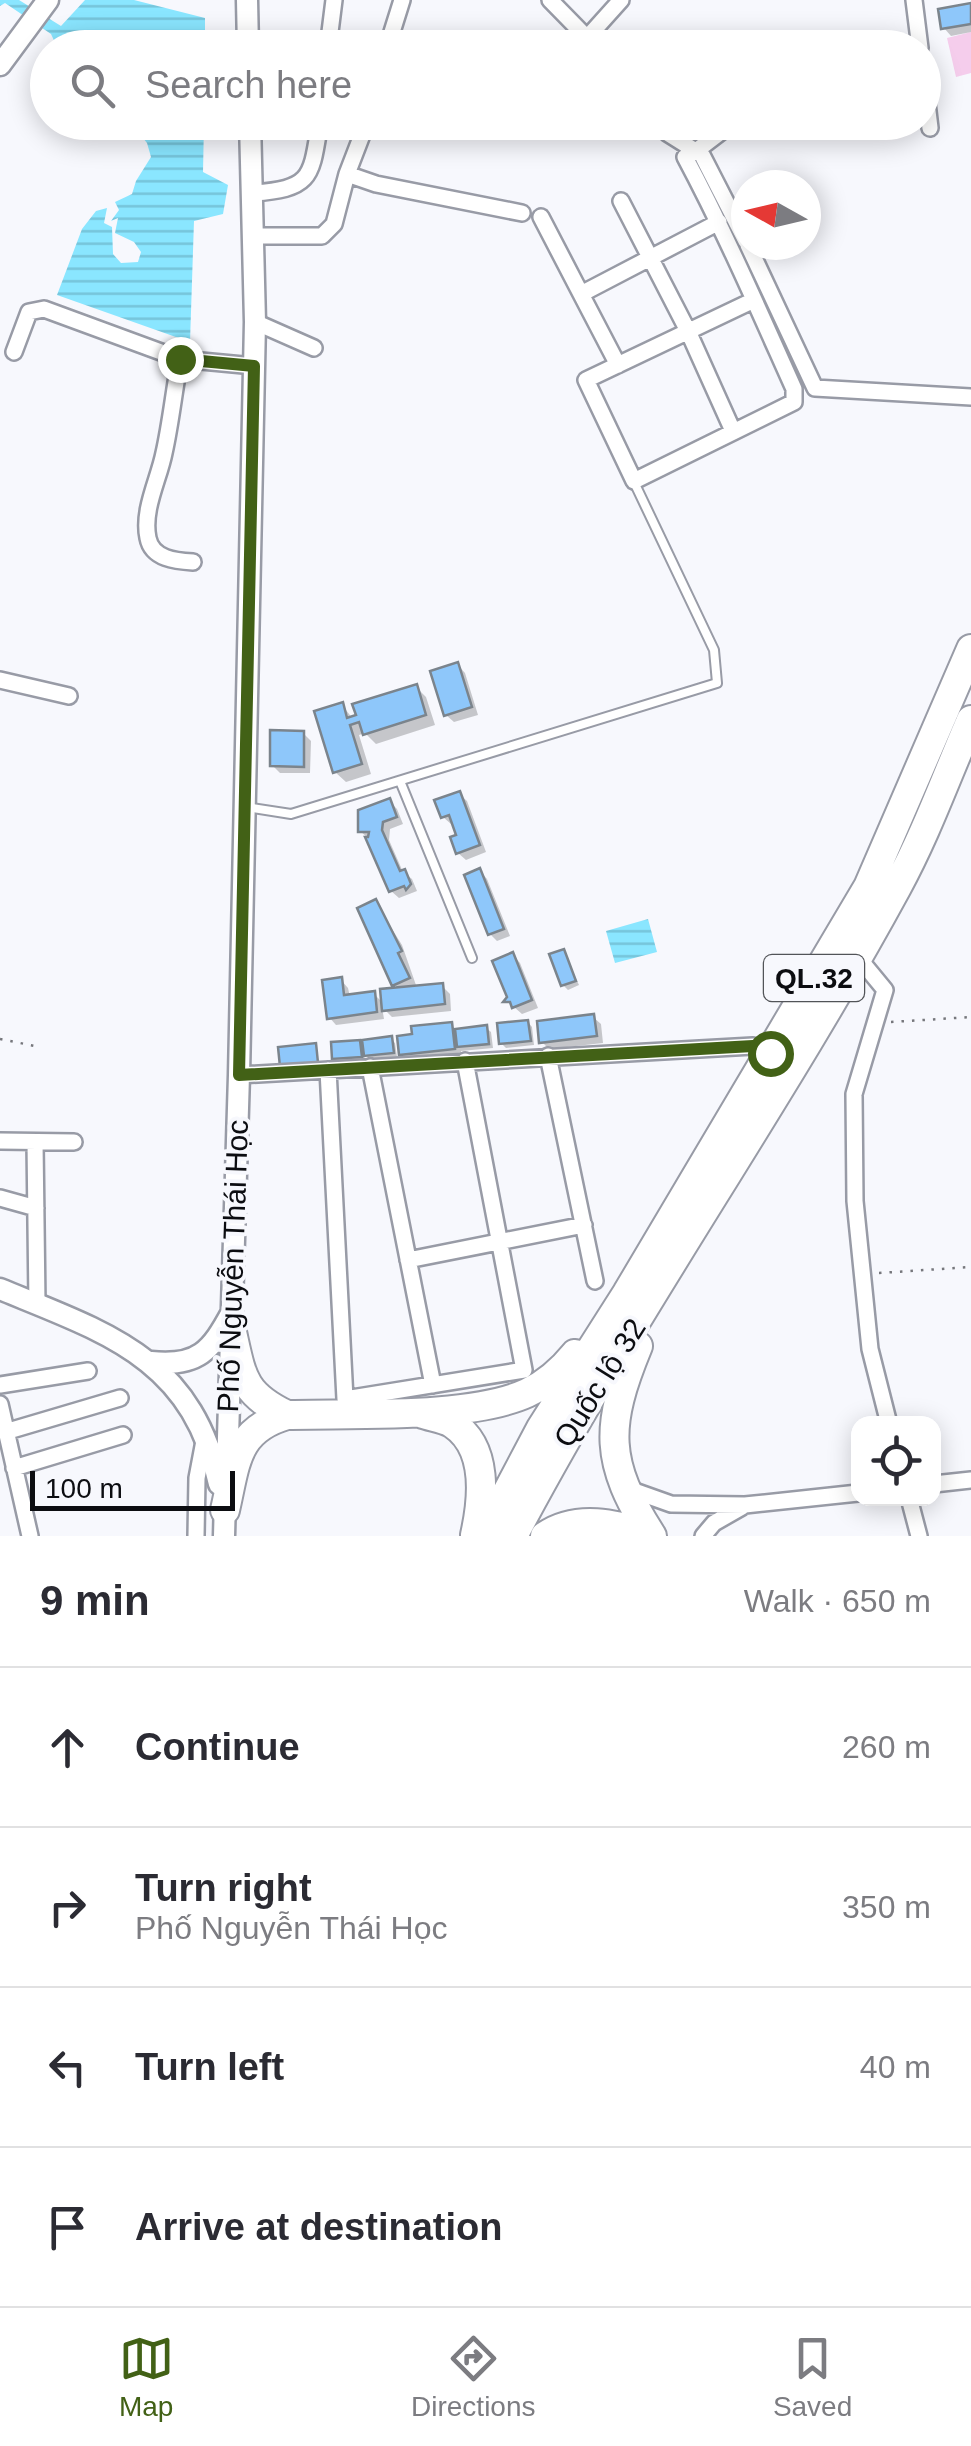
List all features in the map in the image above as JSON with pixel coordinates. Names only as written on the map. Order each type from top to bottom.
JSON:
[{"type":"highway","name":"QL.32","points":[[627,1293],[868,887],[971,648]]},
{"type":"highway","name":"QL.32","points":[[691,1233],[899,883],[971,720]]},
{"type":"highway","points":[[651,1535],[623,1487],[615,1461],[621,1387],[691,1233]]},
{"type":"highway","name":"Quốc lộ 32","points":[[513,1536],[564,1440],[691,1233]]},
{"type":"highway","points":[[225,1523],[236,1460],[245,1438],[265,1422],[287,1415],[460,1410],[528,1393],[560,1371],[627,1293]]},
{"type":"highway","name":"Quốc lộ 32","points":[[484,1536],[541,1428],[627,1293]]},
{"type":"highway","points":[[233,1321],[242,1378],[262,1403],[287,1415]]},
{"type":"highway","points":[[412,1410],[453,1424],[473,1448],[483,1484],[475,1536]]},
{"type":"highway","points":[[545,1536],[580,1522],[651,1535]]},
{"type":"main road","points":[[4,60],[48,0]]},
{"type":"main road","points":[[247,0],[248,30]]},
{"type":"main road","name":"Phố Nguyễn Thái Học","points":[[225,1523],[246,807],[255,322],[251,140]]},
{"type":"main road","points":[[0,1289],[74,1319],[150,1362],[173,1382],[214,1458],[225,1523]]},
{"type":"main road","points":[[150,1362],[176,1364],[202,1355],[233,1321]]},
{"type":"street","points":[[330,30],[334,0]]},
{"type":"street","points":[[393,30],[402,0]]},
{"type":"street","points":[[550,0],[579,30]]},
{"type":"street","points":[[601,30],[621,0]]},
{"type":"street","points":[[914,0],[918,30]]},
{"type":"street","points":[[252,193],[279,192],[301,183],[312,170],[317,140]]},
{"type":"street","points":[[255,236],[322,236],[334,224],[360,140]]},
{"type":"street","points":[[675,140],[691,154],[794,389],[794,402],[634,481],[586,380],[754,300]]},
{"type":"street","points":[[691,154],[710,140]]},
{"type":"street","points":[[691,154],[702,155],[731,209]]},
{"type":"street","points":[[347,174],[376,184],[522,213]]},
{"type":"street","points":[[621,201],[688,331],[733,431]]},
{"type":"street","points":[[541,217],[618,365]]},
{"type":"street","points":[[581,294],[719,222]]},
{"type":"street","points":[[755,260],[815,388],[971,396]]},
{"type":"street","points":[[14,352],[25,317],[29,312],[44,309],[180,359],[254,366]]},
{"type":"street","points":[[255,322],[314,348]]},
{"type":"street","points":[[180,359],[164,458],[149,512],[148,538],[160,555],[193,562]]},
{"type":"street","points":[[0,680],[69,696]]},
{"type":"street","points":[[858,956],[884,990],[854,1094],[855,1201],[862,1274],[870,1349],[887,1416]]},
{"type":"street","points":[[239,1075],[753,1046],[770,1053]]},
{"type":"street","points":[[548,1056],[596,1281]]},
{"type":"street","points":[[328,1070],[344,1399],[524,1370],[465,1061]]},
{"type":"street","points":[[370,1067],[433,1385]]},
{"type":"street","points":[[0,1141],[74,1142]]},
{"type":"street","points":[[35,1142],[37,1304]]},
{"type":"street","points":[[0,1198],[36,1208]]},
{"type":"street","points":[[408,1260],[584,1225]]},
{"type":"street","points":[[0,1385],[88,1371]]},
{"type":"street","points":[[5,1432],[120,1398]]},
{"type":"street","points":[[0,1404],[30,1536]]},
{"type":"street","points":[[14,1468],[123,1435]]},
{"type":"street","points":[[196,1536],[197,1478],[204,1438]]},
{"type":"street","points":[[941,1483],[971,1480]]},
{"type":"street","points":[[623,1487],[671,1504],[745,1506],[851,1493]]},
{"type":"street","points":[[703,1536],[714,1523],[745,1506]]},
{"type":"street","points":[[911,1506],[919,1536]]},
{"type":"lane","points":[[246,807],[291,814],[717,683],[714,650],[634,481]]},
{"type":"lane","points":[[400,780],[472,958]]},
{"type":"path","points":[[874,1024],[971,1017]]},
{"type":"path","points":[[0,1040],[35,1046]]},
{"type":"path","points":[[862,1274],[971,1268]]},
{"type":"shaded area","points":[[971,32],[971,73],[956,77],[947,38]]},
{"type":"water","points":[[0,0],[19,0],[61,26],[85,0],[134,0],[205,18],[205,30],[45,30],[5,3],[0,6]]},
{"type":"water","points":[[145,140],[204,140],[203,172],[228,185],[223,214],[194,221],[190,342],[57,295],[82,229],[96,211],[107,208],[104,223],[112,227],[113,254],[121,263],[138,262],[141,252],[134,242],[115,233],[118,218],[111,221],[119,210],[115,202],[132,194],[151,157]]},
{"type":"water","points":[[648,919],[657,952],[615,963],[606,931]]},
{"type":"building","points":[[971,3],[971,24],[941,29],[938,9]]},
{"type":"building","points":[[458,662],[472,707],[444,716],[430,671]]},
{"type":"building","points":[[417,684],[426,715],[363,735],[359,722],[350,725],[362,764],[333,773],[314,711],[343,702],[347,718],[356,715],[352,704]]},
{"type":"building","points":[[270,730],[304,731],[304,767],[270,766]]},
{"type":"building","points":[[460,791],[480,845],[456,854],[450,837],[456,835],[449,815],[441,818],[434,800]]},
{"type":"building","points":[[390,798],[397,817],[383,822],[382,830],[400,871],[405,869],[411,884],[406,890],[404,886],[389,892],[365,837],[369,832],[358,832],[358,810]]},
{"type":"building","points":[[480,868],[504,929],[488,935],[464,875]]},
{"type":"building","points":[[376,899],[402,951],[398,953],[410,978],[392,986],[357,908]]},
{"type":"building","points":[[564,949],[576,981],[561,986],[549,954]]},
{"type":"building","points":[[513,952],[532,1000],[512,1008],[510,1002],[503,1002],[507,997],[492,961]]},
{"type":"building","points":[[342,977],[344,995],[375,991],[377,1012],[327,1019],[322,980]]},
{"type":"building","points":[[443,983],[445,1004],[382,1011],[380,989]]},
{"type":"building","points":[[594,1014],[597,1036],[539,1043],[537,1021]]},
{"type":"building","points":[[528,1020],[531,1041],[499,1044],[497,1023]]},
{"type":"building","points":[[452,1022],[455,1049],[399,1055],[397,1036],[412,1034],[411,1026]]},
{"type":"building","points":[[487,1025],[489,1044],[457,1047],[455,1029]]},
{"type":"building","points":[[392,1036],[394,1053],[364,1056],[362,1040]]},
{"type":"building","points":[[360,1040],[362,1057],[332,1059],[331,1042]]},
{"type":"building","points":[[316,1043],[318,1063],[280,1067],[278,1047]]},
{"type":"route","points":[[180,359],[254,366],[239,1075],[753,1046],[770,1053]]}]
